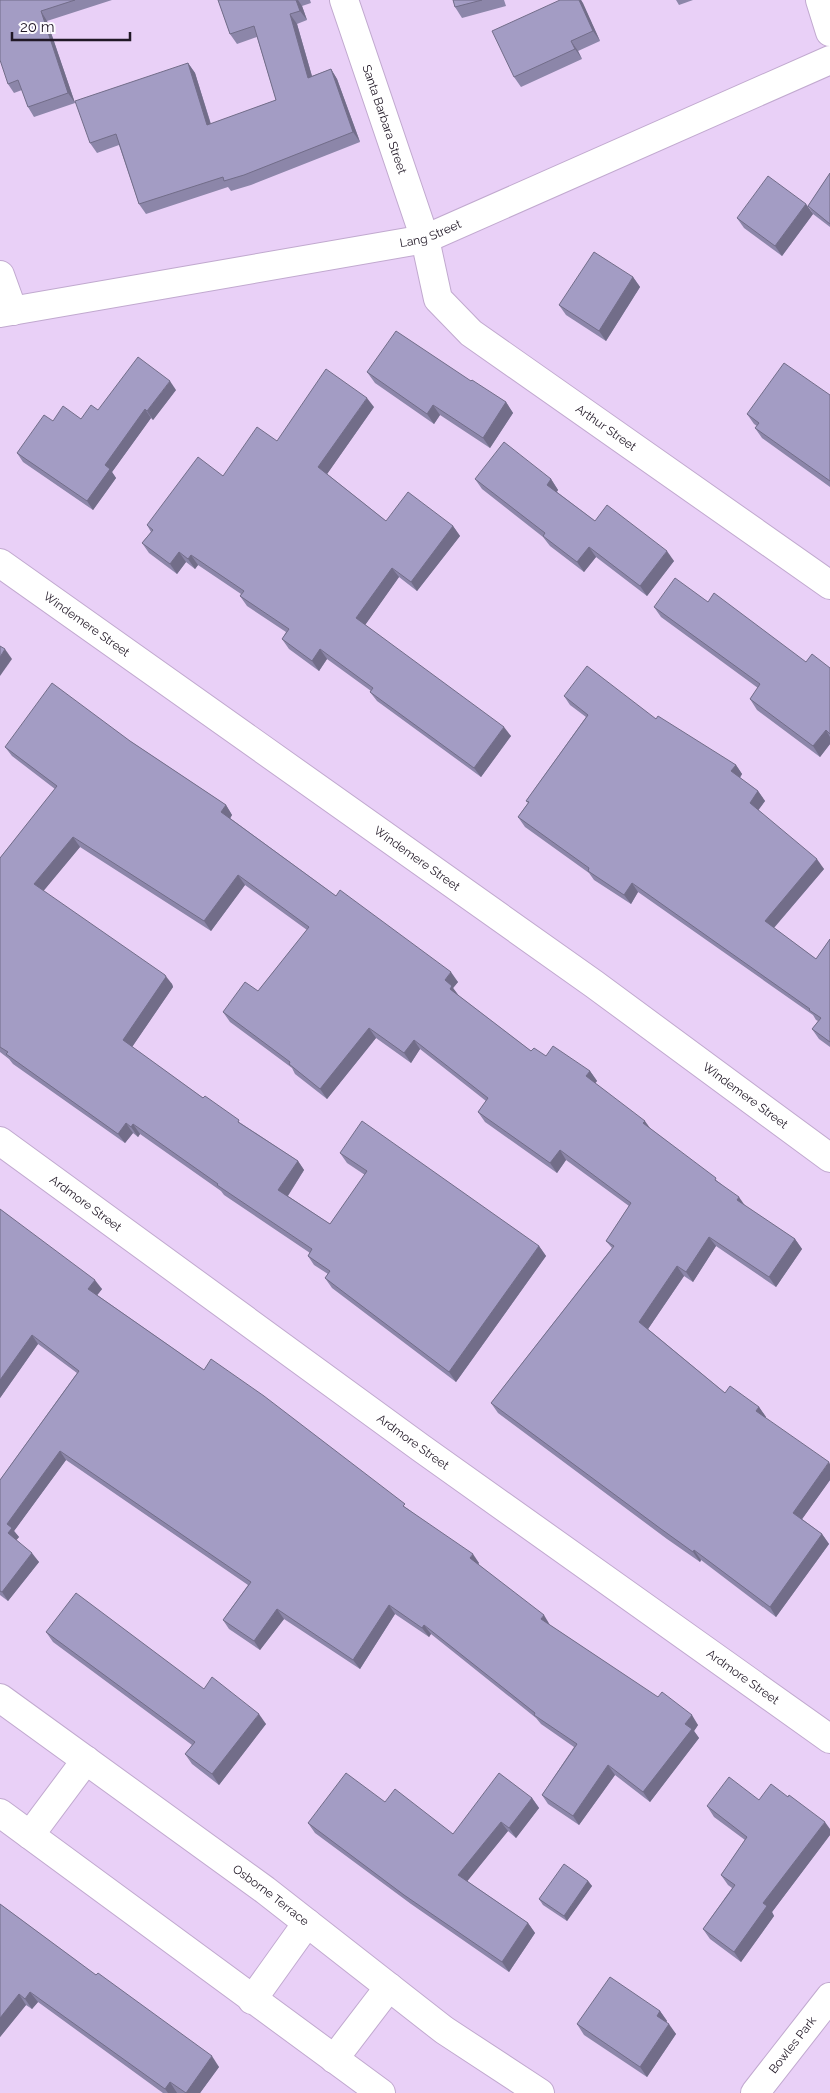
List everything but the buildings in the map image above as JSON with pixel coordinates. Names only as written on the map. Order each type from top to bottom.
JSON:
[{"type":"street","name":"Santa Barbara Street","points":[[344,0],[425,239]]},
{"type":"street","points":[[820,0],[830,32]]},
{"type":"street","name":"Lang Street","points":[[7,312],[425,239],[830,60]]},
{"type":"street","name":"Arthur Street","points":[[425,239],[438,298],[471,333],[830,585]]},
{"type":"street","points":[[0,275],[7,312]]},
{"type":"street","name":"Windemere Street","points":[[0,563],[594,984],[830,1158]]},
{"type":"street","name":"Ardmore Street","points":[[0,1141],[421,1448],[830,1739]]},
{"type":"street","name":"Osborne Terrace","points":[[0,1698],[265,1890],[444,2030],[540,2093]]},
{"type":"street","points":[[30,1835],[86,1760]]},
{"type":"street","points":[[0,1813],[381,2093]]},
{"type":"street","points":[[252,2000],[307,1923]]},
{"type":"street","points":[[334,2059],[389,1987]]},
{"type":"street","name":"Bowles Park","points":[[755,2093],[830,1997]]}]
